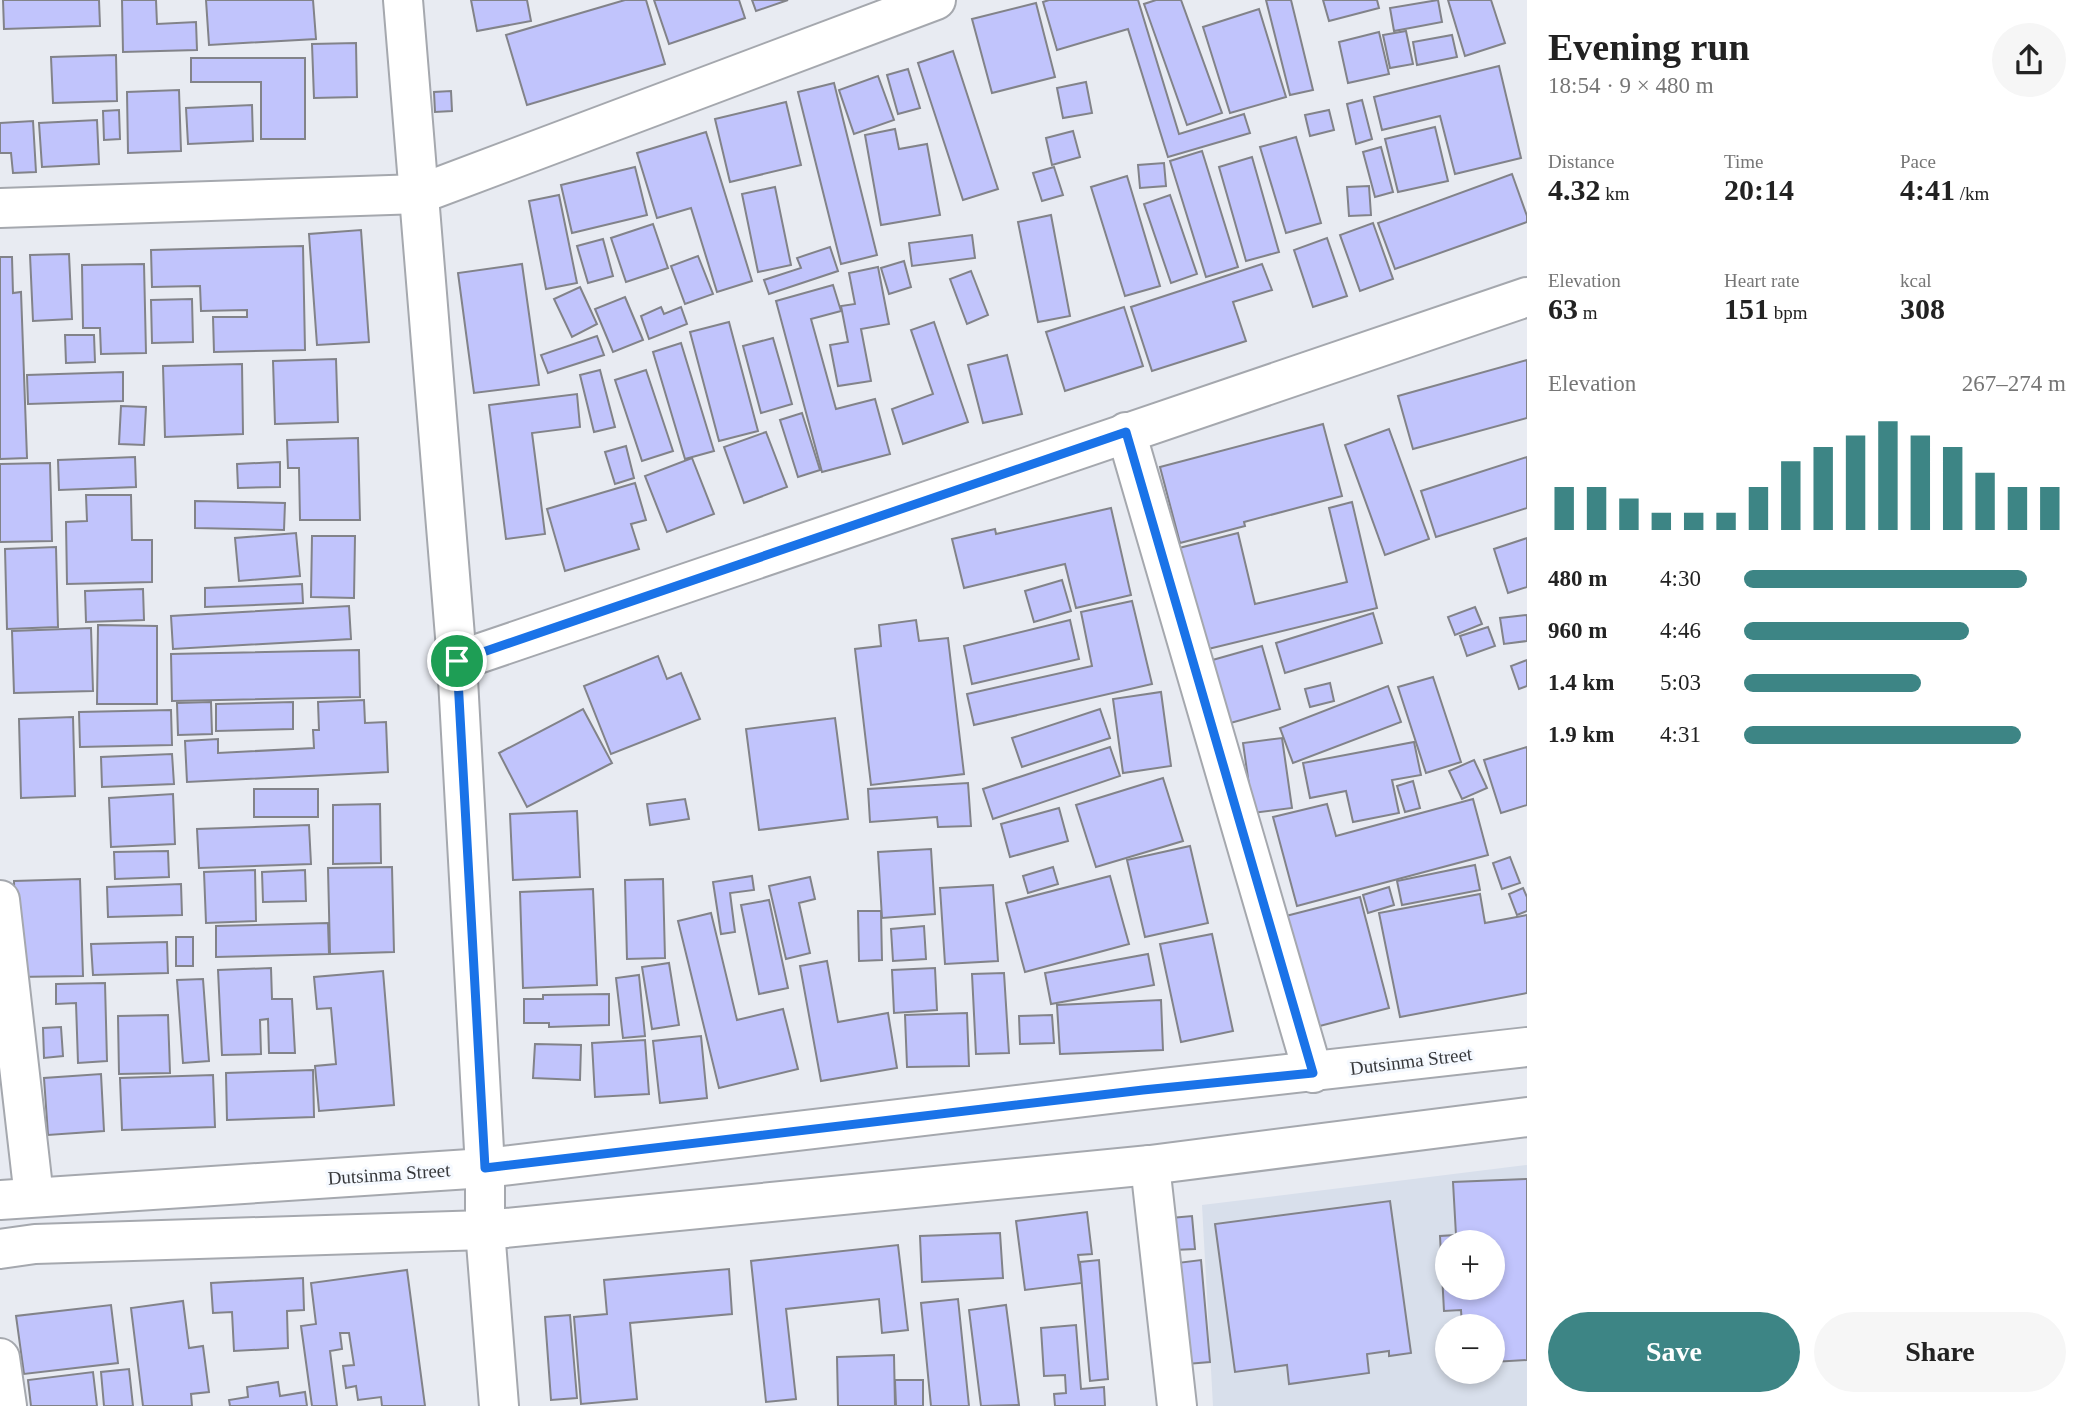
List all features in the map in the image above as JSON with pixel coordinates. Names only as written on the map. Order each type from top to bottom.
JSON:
[{"type":"street","points":[[403,0],[457,661],[485,1168],[485,1230],[499,1406]]},
{"type":"street","points":[[0,208],[420,194],[936,0]]},
{"type":"street","points":[[457,661],[1527,297]]},
{"type":"street","points":[[1126,432],[1313,1073]]},
{"type":"street","points":[[0,900],[17,1198]]},
{"type":"street","name":"Dutsinma Street","points":[[17,1198],[485,1168],[1527,1047]]},
{"type":"street","points":[[0,1249],[35,1244],[485,1230],[1150,1165],[1527,1117]]},
{"type":"street","points":[[1150,1165],[1177,1406]]},
{"type":"street","points":[[0,1357],[7,1406]]},
{"type":"shaded area","points":[[1527,1165],[1527,1406],[1213,1406],[1202,1205]]},
{"type":"building","points":[[3,0],[99,0],[100,26],[4,29]]},
{"type":"building","points":[[122,0],[156,0],[157,24],[196,22],[197,50],[123,52]]},
{"type":"building","points":[[206,0],[313,0],[316,39],[209,45]]},
{"type":"building","points":[[471,0],[527,0],[531,21],[477,31]]},
{"type":"building","points":[[625,0],[646,0],[665,64],[527,105],[506,35]]},
{"type":"building","points":[[654,0],[739,0],[745,18],[669,44]]},
{"type":"building","points":[[752,0],[788,0],[756,11]]},
{"type":"building","points":[[1138,0],[1179,134],[1244,114],[1250,133],[1168,157],[1128,29],[1057,50],[1043,2]]},
{"type":"building","points":[[1156,0],[1181,0],[1222,113],[1187,125],[1144,4]]},
{"type":"building","points":[[1266,0],[1291,0],[1313,90],[1290,95]]},
{"type":"building","points":[[1323,0],[1377,0],[1379,8],[1329,21]]},
{"type":"building","points":[[1438,0],[1442,22],[1394,31],[1390,8]]},
{"type":"building","points":[[1448,0],[1491,0],[1505,43],[1465,56]]},
{"type":"building","points":[[1036,3],[1055,77],[992,93],[972,19]]},
{"type":"building","points":[[1259,9],[1286,97],[1230,113],[1203,27]]},
{"type":"building","points":[[1406,31],[1413,64],[1390,68],[1383,35]]},
{"type":"building","points":[[1379,32],[1389,74],[1348,83],[1339,42]]},
{"type":"building","points":[[1452,35],[1457,57],[1417,65],[1413,42]]},
{"type":"building","points":[[356,43],[357,97],[314,98],[312,44]]},
{"type":"building","points":[[953,51],[998,189],[963,200],[918,63]]},
{"type":"building","points":[[116,55],[117,101],[53,103],[51,57]]},
{"type":"building","points":[[191,58],[305,58],[305,139],[261,139],[261,82],[191,82]]},
{"type":"building","points":[[1499,66],[1521,158],[1455,174],[1440,116],[1382,130],[1374,97]]},
{"type":"building","points":[[908,69],[920,108],[898,114],[887,75]]},
{"type":"building","points":[[878,76],[894,120],[854,134],[839,90]]},
{"type":"building","points":[[1086,82],[1092,113],[1063,118],[1057,88]]},
{"type":"building","points":[[834,83],[877,255],[841,264],[798,92]]},
{"type":"building","points":[[179,90],[181,151],[128,153],[127,92]]},
{"type":"building","points":[[451,91],[452,111],[435,112],[434,92]]},
{"type":"building","points":[[1362,100],[1372,139],[1356,144],[1347,104]]},
{"type":"building","points":[[786,102],[801,165],[730,182],[715,119]]},
{"type":"building","points":[[252,105],[253,141],[188,144],[186,108]]},
{"type":"building","points":[[119,110],[120,139],[104,140],[103,111]]},
{"type":"building","points":[[1329,110],[1334,130],[1310,136],[1305,115]]},
{"type":"building","points":[[97,120],[99,164],[42,167],[39,123]]},
{"type":"building","points":[[33,121],[36,172],[13,173],[11,153],[0,153],[0,123]]},
{"type":"building","points":[[1435,127],[1448,181],[1398,192],[1385,139]]},
{"type":"building","points":[[895,129],[899,149],[927,144],[940,215],[881,225],[865,135]]},
{"type":"building","points":[[1073,131],[1080,157],[1052,165],[1046,138]]},
{"type":"building","points":[[706,132],[752,281],[717,292],[691,208],[657,218],[637,153]]},
{"type":"building","points":[[1296,137],[1321,223],[1286,233],[1260,147]]},
{"type":"building","points":[[1381,147],[1393,192],[1375,197],[1363,152]]},
{"type":"building","points":[[1202,151],[1238,267],[1206,277],[1170,161]]},
{"type":"building","points":[[1252,157],[1279,252],[1246,261],[1219,167]]},
{"type":"building","points":[[1164,163],[1166,186],[1140,188],[1138,165]]},
{"type":"building","points":[[635,167],[647,215],[572,233],[561,185]]},
{"type":"building","points":[[1054,167],[1063,195],[1042,201],[1033,173]]},
{"type":"building","points":[[1512,174],[1527,222],[1395,269],[1378,223]]},
{"type":"building","points":[[1127,176],[1160,286],[1125,296],[1091,187]]},
{"type":"building","points":[[1369,186],[1371,215],[1349,216],[1347,187]]},
{"type":"building","points":[[775,187],[791,265],[758,272],[742,194]]},
{"type":"building","points":[[559,195],[577,283],[546,289],[529,201]]},
{"type":"building","points":[[1170,195],[1197,274],[1171,283],[1144,204]]},
{"type":"building","points":[[1051,215],[1070,316],[1038,322],[1018,222]]},
{"type":"building","points":[[1373,223],[1393,279],[1360,291],[1340,235]]},
{"type":"building","points":[[653,224],[668,268],[626,282],[611,238]]},
{"type":"building","points":[[361,230],[369,342],[317,345],[309,234]]},
{"type":"building","points":[[972,235],[975,258],[912,266],[909,243]]},
{"type":"building","points":[[1327,238],[1347,296],[1313,307],[1294,250]]},
{"type":"building","points":[[603,239],[613,276],[588,283],[577,246]]},
{"type":"building","points":[[303,246],[305,350],[214,352],[213,317],[247,317],[247,310],[201,311],[200,286],[152,287],[151,250]]},
{"type":"building","points":[[830,247],[838,271],[769,294],[764,280],[801,268],[797,258]]},
{"type":"building","points":[[69,254],[72,319],[33,321],[30,255]]},
{"type":"building","points":[[698,256],[713,294],[685,304],[671,266]]},
{"type":"building","points":[[0,257],[12,257],[13,293],[21,292],[27,458],[0,459]]},
{"type":"building","points":[[904,261],[911,287],[889,294],[881,268]]},
{"type":"building","points":[[144,264],[146,353],[101,354],[100,328],[83,328],[82,265]]},
{"type":"building","points":[[522,264],[539,385],[474,393],[458,273]]},
{"type":"building","points":[[1262,264],[1272,290],[1233,302],[1246,341],[1152,371],[1131,307]]},
{"type":"building","points":[[878,267],[889,324],[861,329],[871,381],[838,386],[830,345],[848,342],[841,306],[855,304],[849,273]]},
{"type":"building","points":[[971,271],[988,315],[967,324],[950,279]]},
{"type":"building","points":[[833,285],[841,311],[811,319],[836,409],[875,399],[890,454],[822,472],[776,301]]},
{"type":"building","points":[[580,287],[597,324],[572,337],[554,299]]},
{"type":"building","points":[[625,297],[643,340],[613,352],[595,309]]},
{"type":"building","points":[[192,299],[193,342],[152,343],[151,300]]},
{"type":"building","points":[[661,307],[664,314],[681,307],[687,324],[649,339],[641,316]]},
{"type":"building","points":[[1124,307],[1143,366],[1065,391],[1046,332]]},
{"type":"building","points":[[729,322],[758,431],[719,441],[690,332]]},
{"type":"building","points":[[934,322],[968,422],[903,444],[892,409],[933,394],[911,330]]},
{"type":"building","points":[[65,335],[94,335],[95,362],[66,363]]},
{"type":"building","points":[[597,336],[604,355],[548,373],[541,355]]},
{"type":"building","points":[[773,338],[792,404],[761,413],[743,346]]},
{"type":"building","points":[[681,343],[714,451],[685,459],[653,352]]},
{"type":"building","points":[[1007,355],[1022,414],[983,423],[968,365]]},
{"type":"building","points":[[336,359],[338,422],[275,424],[273,361]]},
{"type":"building","points":[[1527,360],[1527,418],[1413,449],[1398,396]]},
{"type":"building","points":[[242,364],[243,434],[165,437],[163,366]]},
{"type":"building","points":[[600,370],[615,427],[594,432],[580,375]]},
{"type":"building","points":[[646,370],[673,451],[642,461],[615,380]]},
{"type":"building","points":[[123,372],[123,401],[28,404],[27,375]]},
{"type":"building","points":[[577,394],[580,427],[532,433],[545,534],[506,539],[489,405]]},
{"type":"building","points":[[121,406],[146,407],[144,445],[119,444]]},
{"type":"building","points":[[802,413],[820,470],[798,477],[780,420]]},
{"type":"building","points":[[1323,424],[1342,496],[1244,522],[1245,526],[1180,543],[1160,467]]},
{"type":"building","points":[[1389,429],[1429,539],[1385,555],[1345,445]]},
{"type":"building","points":[[766,432],[787,487],[744,503],[724,447]]},
{"type":"building","points":[[358,438],[360,520],[300,520],[299,468],[288,468],[287,440]]},
{"type":"building","points":[[626,446],[634,478],[615,484],[605,452]]},
{"type":"building","points":[[135,457],[136,487],[59,490],[58,460]]},
{"type":"building","points":[[1527,457],[1527,508],[1436,537],[1421,491]]},
{"type":"building","points":[[692,458],[714,514],[667,532],[645,476]]},
{"type":"building","points":[[280,462],[280,487],[238,488],[237,464]]},
{"type":"building","points":[[50,463],[52,541],[0,542],[0,464]]},
{"type":"building","points":[[635,483],[646,520],[631,524],[639,549],[565,571],[547,509]]},
{"type":"building","points":[[86,495],[131,495],[132,540],[152,540],[152,582],[67,584],[66,522],[87,521]]},
{"type":"building","points":[[195,501],[285,503],[284,530],[195,528]]},
{"type":"building","points":[[1352,502],[1377,608],[1204,650],[1179,548],[1238,533],[1255,604],[1347,582],[1329,508]]},
{"type":"building","points":[[1111,508],[1131,595],[1076,608],[1065,564],[964,588],[952,539],[995,529],[996,534]]},
{"type":"building","points":[[296,533],[300,576],[239,581],[235,538]]},
{"type":"building","points":[[312,536],[355,536],[354,598],[311,597]]},
{"type":"building","points":[[1527,538],[1527,587],[1508,593],[1494,549]]},
{"type":"building","points":[[56,547],[58,627],[7,629],[5,549]]},
{"type":"building","points":[[1062,580],[1071,611],[1034,622],[1025,591]]},
{"type":"building","points":[[302,584],[303,603],[205,607],[205,588]]},
{"type":"building","points":[[143,589],[144,620],[86,622],[85,591]]},
{"type":"building","points":[[1132,601],[1152,684],[974,725],[967,694],[1092,666],[1081,612]]},
{"type":"building","points":[[349,606],[351,639],[173,649],[171,616]]},
{"type":"building","points":[[1475,607],[1482,624],[1455,635],[1448,617]]},
{"type":"building","points":[[1373,613],[1382,643],[1285,673],[1276,643]]},
{"type":"building","points":[[1527,615],[1527,641],[1504,644],[1500,618]]},
{"type":"building","points":[[916,620],[919,641],[948,638],[964,774],[871,785],[855,649],[881,646],[879,625]]},
{"type":"building","points":[[1070,620],[1079,659],[972,684],[964,646]]},
{"type":"building","points":[[98,625],[157,626],[157,704],[97,704]]},
{"type":"building","points":[[1488,627],[1495,646],[1467,656],[1460,636]]},
{"type":"building","points":[[91,628],[93,691],[14,693],[12,631]]},
{"type":"building","points":[[1262,646],[1280,709],[1227,724],[1209,661]]},
{"type":"building","points":[[359,650],[360,697],[172,701],[171,654]]},
{"type":"building","points":[[658,656],[667,679],[681,673],[700,719],[611,754],[584,686]]},
{"type":"building","points":[[1527,660],[1527,686],[1519,689],[1511,666]]},
{"type":"building","points":[[1433,677],[1461,762],[1426,773],[1398,687]]},
{"type":"building","points":[[1330,683],[1334,701],[1310,707],[1305,689]]},
{"type":"building","points":[[1388,686],[1401,722],[1293,763],[1280,728]]},
{"type":"building","points":[[1161,692],[1171,766],[1123,773],[1113,699]]},
{"type":"building","points":[[364,700],[365,723],[386,722],[388,772],[187,782],[185,741],[218,739],[218,753],[314,748],[313,730],[319,730],[318,702]]},
{"type":"building","points":[[211,702],[212,734],[178,735],[177,703]]},
{"type":"building","points":[[293,702],[293,729],[216,731],[216,704]]},
{"type":"building","points":[[583,709],[612,763],[527,807],[499,753]]},
{"type":"building","points":[[1100,709],[1110,738],[1022,767],[1012,738]]},
{"type":"building","points":[[171,710],[172,745],[80,747],[79,712]]},
{"type":"building","points":[[73,717],[75,796],[21,798],[19,719]]},
{"type":"building","points":[[835,718],[848,819],[759,830],[746,729]]},
{"type":"building","points":[[1282,738],[1292,808],[1253,813],[1243,743]]},
{"type":"building","points":[[1414,742],[1421,775],[1392,780],[1399,813],[1353,822],[1346,791],[1310,798],[1303,763]]},
{"type":"building","points":[[1110,747],[1120,776],[993,819],[983,789]]},
{"type":"building","points":[[1527,747],[1527,805],[1501,813],[1484,760]]},
{"type":"building","points":[[172,754],[174,784],[102,787],[101,757]]},
{"type":"building","points":[[1474,760],[1487,788],[1462,799],[1449,771]]},
{"type":"building","points":[[1163,778],[1183,841],[1096,867],[1076,805]]},
{"type":"building","points":[[1413,781],[1420,808],[1405,812],[1397,786]]},
{"type":"building","points":[[968,783],[971,826],[938,827],[937,817],[870,822],[868,789]]},
{"type":"building","points":[[254,789],[318,789],[318,817],[254,817]]},
{"type":"building","points":[[173,794],[175,844],[111,847],[109,798]]},
{"type":"building","points":[[685,799],[689,819],[650,825],[647,804]]},
{"type":"building","points":[[1473,799],[1488,855],[1297,906],[1273,817],[1327,804],[1336,836]]},
{"type":"building","points":[[380,804],[381,863],[333,864],[333,805]]},
{"type":"building","points":[[1059,808],[1068,841],[1010,857],[1001,824]]},
{"type":"building","points":[[577,811],[580,877],[513,880],[510,814]]},
{"type":"building","points":[[309,825],[311,864],[199,868],[197,829]]},
{"type":"building","points":[[1190,846],[1208,923],[1145,937],[1127,860]]},
{"type":"building","points":[[931,849],[935,914],[882,918],[878,852]]},
{"type":"building","points":[[168,851],[169,877],[115,879],[114,852]]},
{"type":"building","points":[[1510,857],[1520,883],[1502,889],[1493,863]]},
{"type":"building","points":[[1475,865],[1480,890],[1402,905],[1397,881]]},
{"type":"building","points":[[392,867],[394,952],[330,954],[328,868]]},
{"type":"building","points":[[1053,867],[1058,884],[1028,893],[1023,876]]},
{"type":"building","points":[[255,870],[256,921],[206,923],[204,872]]},
{"type":"building","points":[[305,870],[306,901],[263,902],[262,872]]},
{"type":"building","points":[[752,876],[754,890],[730,893],[735,932],[721,934],[713,882]]},
{"type":"building","points":[[1110,876],[1129,944],[1025,972],[1006,903]]},
{"type":"building","points":[[810,877],[815,899],[799,903],[810,953],[786,959],[769,886]]},
{"type":"building","points":[[80,879],[83,976],[16,977],[14,881]]},
{"type":"building","points":[[663,879],[665,958],[627,959],[625,880]]},
{"type":"building","points":[[181,884],[182,915],[108,917],[107,887]]},
{"type":"building","points":[[993,885],[998,961],[945,964],[940,888]]},
{"type":"building","points":[[1389,887],[1394,905],[1368,913],[1363,895]]},
{"type":"building","points":[[1523,888],[1527,897],[1527,911],[1517,915],[1509,894]]},
{"type":"building","points":[[593,889],[597,985],[523,988],[520,892]]},
{"type":"building","points":[[1480,894],[1485,923],[1527,915],[1527,993],[1400,1017],[1379,913]]},
{"type":"building","points":[[1360,897],[1389,1008],[1312,1028],[1282,917]]},
{"type":"building","points":[[769,900],[788,988],[759,994],[741,905]]},
{"type":"building","points":[[858,911],[881,911],[882,960],[859,961]]},
{"type":"building","points":[[711,913],[737,1020],[783,1009],[798,1069],[719,1088],[678,921]]},
{"type":"building","points":[[328,923],[329,954],[216,957],[216,926]]},
{"type":"building","points":[[924,926],[926,959],[893,961],[891,929]]},
{"type":"building","points":[[1212,934],[1233,1031],[1181,1042],[1160,944]]},
{"type":"building","points":[[176,937],[193,937],[193,966],[176,966]]},
{"type":"building","points":[[167,942],[168,973],[93,975],[91,944]]},
{"type":"building","points":[[1148,954],[1154,985],[1051,1004],[1045,973]]},
{"type":"building","points":[[827,961],[838,1022],[888,1013],[897,1068],[821,1081],[800,966]]},
{"type":"building","points":[[669,963],[679,1025],[652,1029],[642,967]]},
{"type":"building","points":[[271,968],[272,999],[292,999],[295,1053],[269,1053],[268,1019],[260,1020],[261,1054],[222,1055],[218,970]]},
{"type":"building","points":[[935,968],[937,1010],[894,1013],[892,970]]},
{"type":"building","points":[[383,971],[394,1105],[319,1111],[315,1066],[336,1064],[331,1008],[317,1009],[314,977]]},
{"type":"building","points":[[1004,973],[1009,1053],[976,1054],[972,974]]},
{"type":"building","points":[[639,975],[645,1036],[623,1038],[616,978]]},
{"type":"building","points":[[203,979],[209,1061],[183,1063],[177,980]]},
{"type":"building","points":[[105,983],[107,1061],[78,1063],[76,1003],[56,1004],[56,984]]},
{"type":"building","points":[[609,994],[609,1025],[549,1027],[549,1023],[524,1023],[524,999],[543,999],[543,995]]},
{"type":"building","points":[[1161,1000],[1163,1050],[1060,1054],[1057,1005]]},
{"type":"building","points":[[967,1013],[969,1066],[907,1067],[905,1015]]},
{"type":"building","points":[[168,1015],[170,1073],[119,1074],[118,1016]]},
{"type":"building","points":[[1052,1015],[1054,1043],[1020,1044],[1019,1016]]},
{"type":"building","points":[[61,1027],[63,1056],[44,1058],[43,1028]]},
{"type":"building","points":[[701,1036],[707,1098],[660,1103],[653,1041]]},
{"type":"building","points":[[645,1040],[649,1094],[595,1097],[592,1043]]},
{"type":"building","points":[[535,1044],[581,1045],[580,1080],[533,1078]]},
{"type":"building","points":[[313,1070],[314,1117],[227,1120],[226,1073]]},
{"type":"building","points":[[101,1074],[104,1131],[48,1135],[44,1078]]},
{"type":"building","points":[[213,1075],[215,1127],[122,1130],[120,1078]]},
{"type":"building","points":[[1527,1179],[1527,1360],[1505,1361],[1505,1314],[1461,1314],[1461,1310],[1444,1311],[1443,1300],[1505,1300],[1505,1230],[1456,1230],[1453,1182]]},
{"type":"building","points":[[1390,1201],[1411,1353],[1389,1356],[1389,1351],[1367,1354],[1369,1373],[1289,1384],[1287,1365],[1235,1372],[1215,1224]]},
{"type":"building","points":[[1087,1212],[1092,1254],[1078,1255],[1082,1283],[1025,1290],[1016,1221]]},
{"type":"building","points":[[1192,1216],[1195,1249],[1174,1250],[1171,1218]]},
{"type":"building","points":[[1000,1233],[1003,1278],[922,1282],[920,1236]]},
{"type":"building","points":[[898,1245],[908,1330],[882,1333],[879,1299],[786,1309],[796,1399],[766,1402],[751,1261]]},
{"type":"building","points":[[1099,1260],[1108,1379],[1090,1381],[1080,1262]]},
{"type":"building","points":[[1201,1260],[1210,1362],[1187,1364],[1177,1263]]},
{"type":"building","points":[[729,1269],[732,1314],[630,1323],[637,1399],[581,1404],[574,1317],[607,1314],[604,1280]]},
{"type":"building","points":[[407,1270],[425,1406],[382,1406],[381,1397],[358,1400],[356,1386],[346,1388],[343,1366],[354,1365],[349,1333],[340,1333],[342,1349],[330,1351],[337,1406],[312,1406],[301,1326],[316,1324],[311,1283]]},
{"type":"building","points":[[303,1278],[304,1310],[287,1311],[288,1348],[234,1351],[232,1312],[213,1313],[211,1283]]},
{"type":"building","points":[[958,1299],[969,1406],[931,1406],[921,1303]]},
{"type":"building","points":[[183,1301],[189,1348],[203,1346],[209,1392],[191,1394],[192,1406],[143,1406],[131,1308]]},
{"type":"building","points":[[111,1305],[118,1363],[24,1374],[16,1316]]},
{"type":"building","points":[[1006,1305],[1019,1405],[981,1406],[969,1310]]},
{"type":"building","points":[[570,1315],[577,1398],[551,1400],[545,1317]]},
{"type":"building","points":[[1076,1325],[1081,1389],[1104,1387],[1105,1406],[1055,1406],[1054,1394],[1066,1393],[1065,1375],[1044,1376],[1041,1328]]},
{"type":"building","points":[[894,1355],[895,1406],[838,1406],[837,1357]]},
{"type":"building","points":[[129,1369],[133,1406],[104,1406],[101,1372]]},
{"type":"building","points":[[93,1372],[97,1406],[31,1406],[28,1380]]},
{"type":"building","points":[[895,1380],[923,1380],[923,1406],[896,1406]]},
{"type":"building","points":[[278,1382],[280,1396],[305,1392],[307,1406],[230,1406],[229,1400],[248,1397],[247,1387]]},
{"type":"route","points":[[1126,432],[1313,1073],[1143,1090],[485,1168],[457,661],[1126,432]]}]
